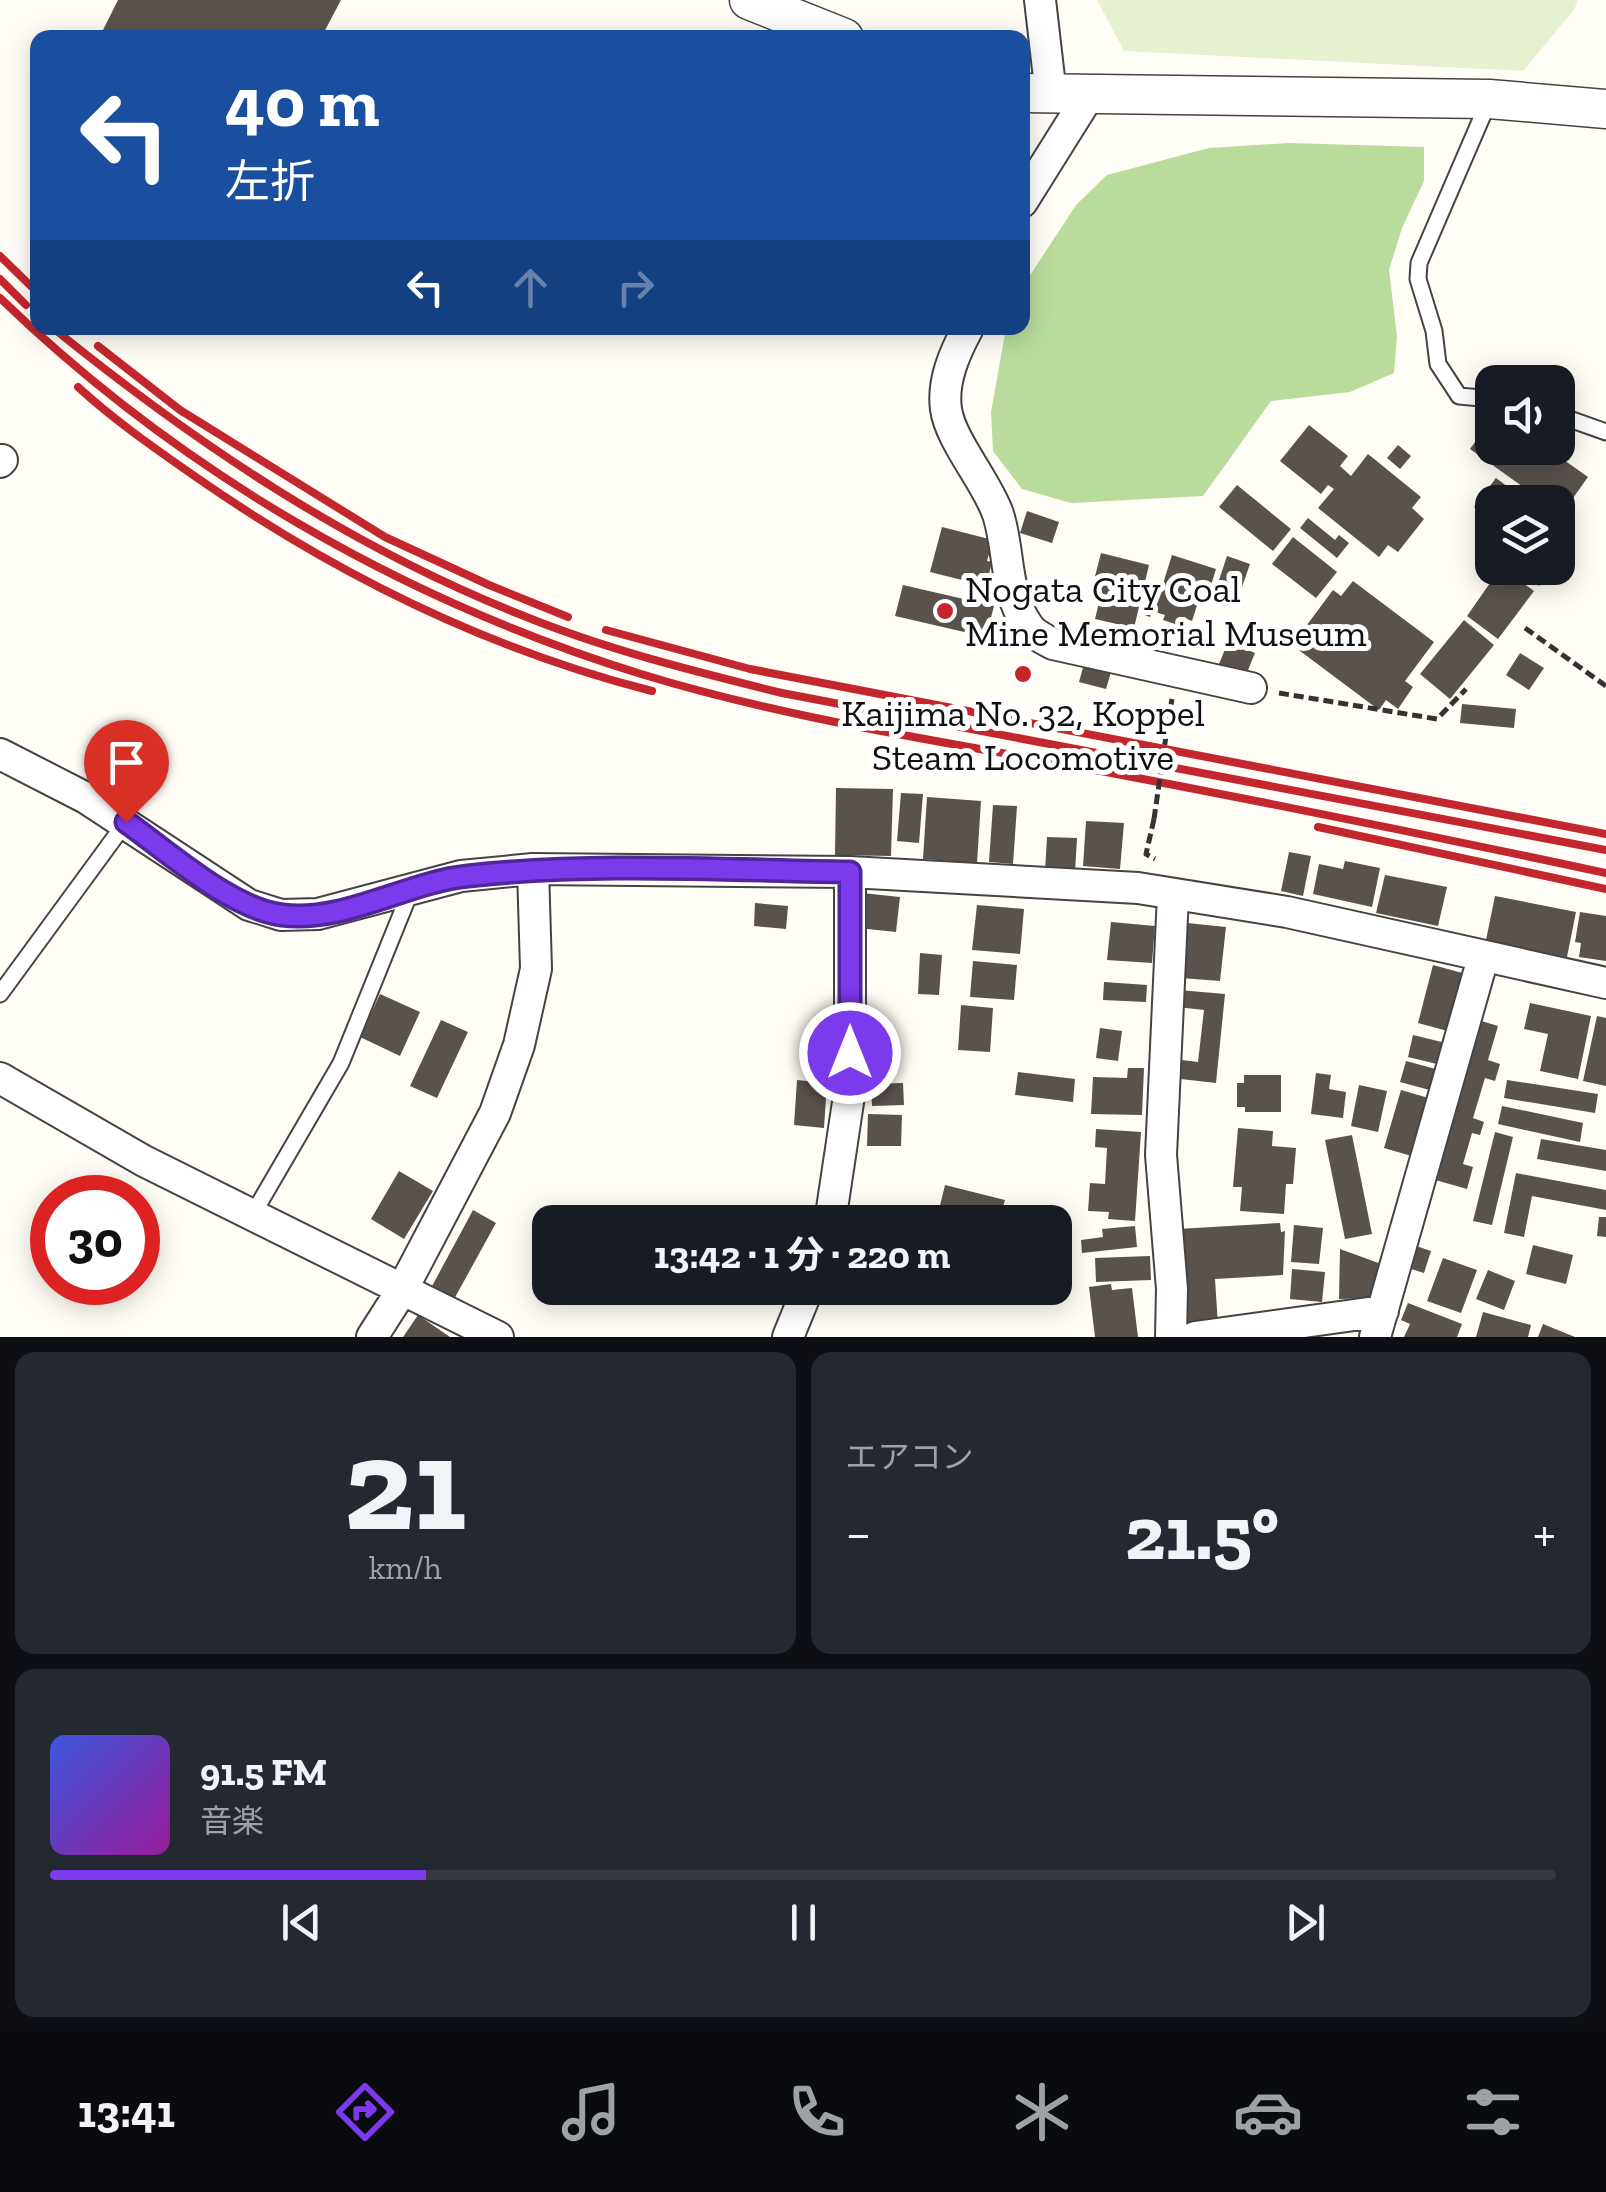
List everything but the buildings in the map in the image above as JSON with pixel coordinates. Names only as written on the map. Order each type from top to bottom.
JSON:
[{"type":"street","points":[[750,0],[824,30]]},
{"type":"street","points":[[1040,0],[1037,94],[1490,99],[1606,109]]},
{"type":"street","points":[[1030,189],[1089,95]]},
{"type":"street","points":[[964,335],[955,352],[945,393],[946,414],[997,511],[1012,595],[1030,630],[1053,644],[1251,688]]},
{"type":"street","points":[[0,754],[126,822],[234,897],[281,916],[318,914],[461,876],[534,869],[850,872],[1138,888],[1287,912],[1606,983]]},
{"type":"street","points":[[372,1337],[402,1290],[496,1113],[520,1046],[536,968],[534,869]]},
{"type":"street","points":[[833,1205],[850,1089],[850,872]]},
{"type":"street","points":[[1171,1337],[1172,1288],[1161,1155],[1173,895]]},
{"type":"street","points":[[1195,1337],[1379,1324],[1484,958]]},
{"type":"street","points":[[0,1078],[144,1161],[498,1337]]},
{"type":"street","points":[[788,1337],[801,1305]]},
{"type":"lane","points":[[1475,397],[1459,396],[1438,364],[1434,332],[1418,279],[1420,262],[1490,99]]},
{"type":"lane","points":[[1575,421],[1606,432]]},
{"type":"lane","points":[[0,994],[126,822]]},
{"type":"lane","points":[[253,1214],[341,1063],[411,890]]},
{"type":"path","points":[[1525,628],[1606,686]]},
{"type":"path","points":[[1173,895],[1176,872],[1146,854],[1177,672]]},
{"type":"path","points":[[1251,688],[1437,720],[1466,689]]},
{"type":"green space","points":[[1097,0],[1578,0],[1523,71],[1124,51]]},
{"type":"green space","points":[[1289,143],[1424,147],[1424,181],[1402,228],[1389,270],[1397,336],[1394,373],[1350,392],[1271,401],[1203,496],[1071,503],[1022,489],[993,451],[991,412],[1005,335],[1030,335],[1030,275],[1076,205],[1107,175],[1209,148]]},
{"type":"railway","points":[[0,256],[30,285]]},
{"type":"railway","points":[[0,279],[26,305]]},
{"type":"railway","points":[[0,298],[30,325]]},
{"type":"railway","points":[[41,335],[142,420],[298,524],[465,608],[552,644],[641,674],[812,717],[1228,795],[1606,873]]},
{"type":"railway","points":[[62,335],[218,451],[334,524],[456,587],[583,638],[782,693],[1606,850]]},
{"type":"railway","points":[[98,346],[180,410],[385,537],[568,617]]},
{"type":"railway","points":[[78,387],[193,475],[356,575],[471,630],[591,674],[652,691]]},
{"type":"railway","points":[[606,630],[750,669],[1606,834]]},
{"type":"railway","points":[[1318,827],[1606,889]]},
{"type":"place","name":"Nogata City Coal Mine Memorial Museum","points":[[945,611]]},
{"type":"place","name":"Kaijima No. 32, Koppel Steam Locomotive","points":[[1023,674]]},
{"type":"route","points":[[126,822],[220,888],[249,905],[281,916],[318,914],[461,876],[534,869],[850,872],[850,1053]]}]
